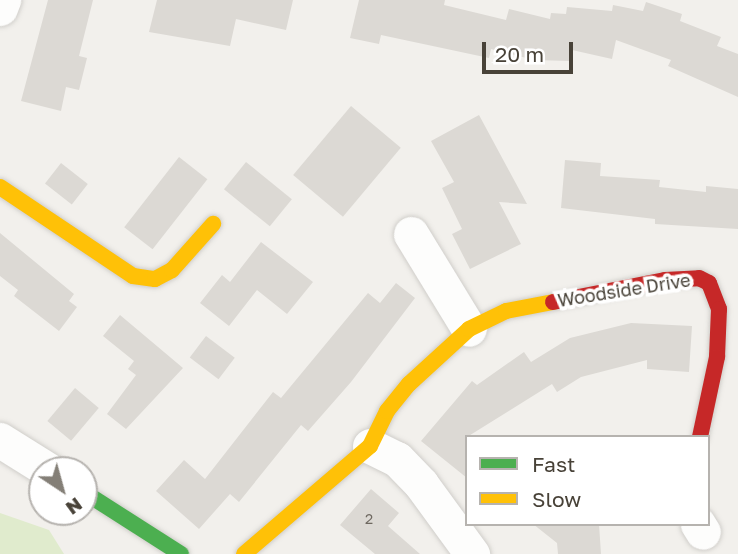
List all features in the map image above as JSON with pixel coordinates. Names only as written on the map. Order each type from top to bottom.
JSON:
[{"type":"street","points":[[0,8],[3,0]]},
{"type":"street","points":[[0,187],[133,276],[155,279],[172,270],[213,224]]},
{"type":"street","points":[[411,234],[469,329]]},
{"type":"street","name":"Woodside Drive","points":[[244,554],[370,446],[387,411],[409,384],[469,329],[506,311],[665,280],[699,278],[709,283],[719,309],[717,357],[700,435]]},
{"type":"street","points":[[0,440],[28,458]]},
{"type":"street","points":[[370,446],[397,459],[421,484],[472,554]]},
{"type":"street","points":[[98,501],[181,554]]},
{"type":"green space","points":[[0,513],[28,523],[28,526],[49,530],[64,554],[0,554]]},
{"type":"building","points":[[48,0],[93,0],[79,56],[87,58],[79,90],[66,87],[61,111],[21,101]]},
{"type":"building","points":[[157,0],[293,0],[286,30],[236,19],[230,46],[149,32]]},
{"type":"building","points":[[359,0],[445,0],[444,5],[506,20],[509,9],[550,19],[551,13],[566,14],[567,7],[612,11],[613,5],[643,11],[646,2],[682,14],[680,21],[721,37],[717,46],[738,54],[738,97],[668,66],[671,60],[616,40],[612,59],[572,50],[571,61],[534,60],[491,49],[489,58],[381,35],[379,44],[350,38]]},
{"type":"building","points":[[351,106],[401,148],[343,217],[293,175]]},
{"type":"building","points":[[479,115],[527,204],[499,202],[521,244],[470,269],[452,234],[462,229],[442,188],[454,182],[431,141]]},
{"type":"building","points":[[179,157],[207,179],[153,249],[124,227]]},
{"type":"building","points":[[565,160],[601,163],[600,176],[660,180],[659,187],[706,192],[706,186],[738,189],[738,229],[655,224],[655,219],[561,208]]},
{"type":"building","points":[[246,162],[292,199],[270,226],[224,189]]},
{"type":"building","points":[[61,163],[88,184],[72,204],[45,183]]},
{"type":"building","points":[[0,233],[74,294],[69,301],[77,307],[59,331],[14,296],[18,290],[0,276]]},
{"type":"building","points":[[261,242],[313,282],[287,314],[257,290],[229,326],[200,303],[222,275],[230,282]]},
{"type":"building","points":[[396,283],[415,298],[351,382],[308,431],[301,425],[239,502],[230,494],[199,529],[156,491],[184,460],[205,479],[273,392],[281,398],[368,293],[380,303]]},
{"type":"building","points":[[120,315],[183,368],[126,429],[107,414],[136,375],[128,369],[134,361],[103,336]]},
{"type":"building","points":[[631,323],[692,326],[689,372],[647,369],[647,360],[581,377],[557,392],[552,384],[470,435],[465,435],[465,476],[421,441],[472,381],[477,385],[524,352],[531,362],[570,338]]},
{"type":"building","points":[[206,336],[235,358],[219,379],[190,358]]},
{"type":"building","points":[[75,388],[99,408],[71,441],[47,421]]},
{"type":"building","points":[[371,489],[399,513],[388,526],[420,554],[375,554],[340,525]]},
{"type":"building","points":[[536,526],[599,526],[601,554],[558,554],[557,543]]},
{"type":"traffic: fast","points":[[98,501],[181,554]]},
{"type":"traffic: slow","points":[[0,187],[133,276],[155,279],[172,270],[213,224]]},
{"type":"traffic: slow","points":[[244,554],[370,446],[387,411],[409,384],[469,329],[506,311],[553,302]]},
{"type":"traffic: jam","points":[[553,302],[665,280],[699,278],[709,283],[719,309],[717,357],[700,435]]}]
